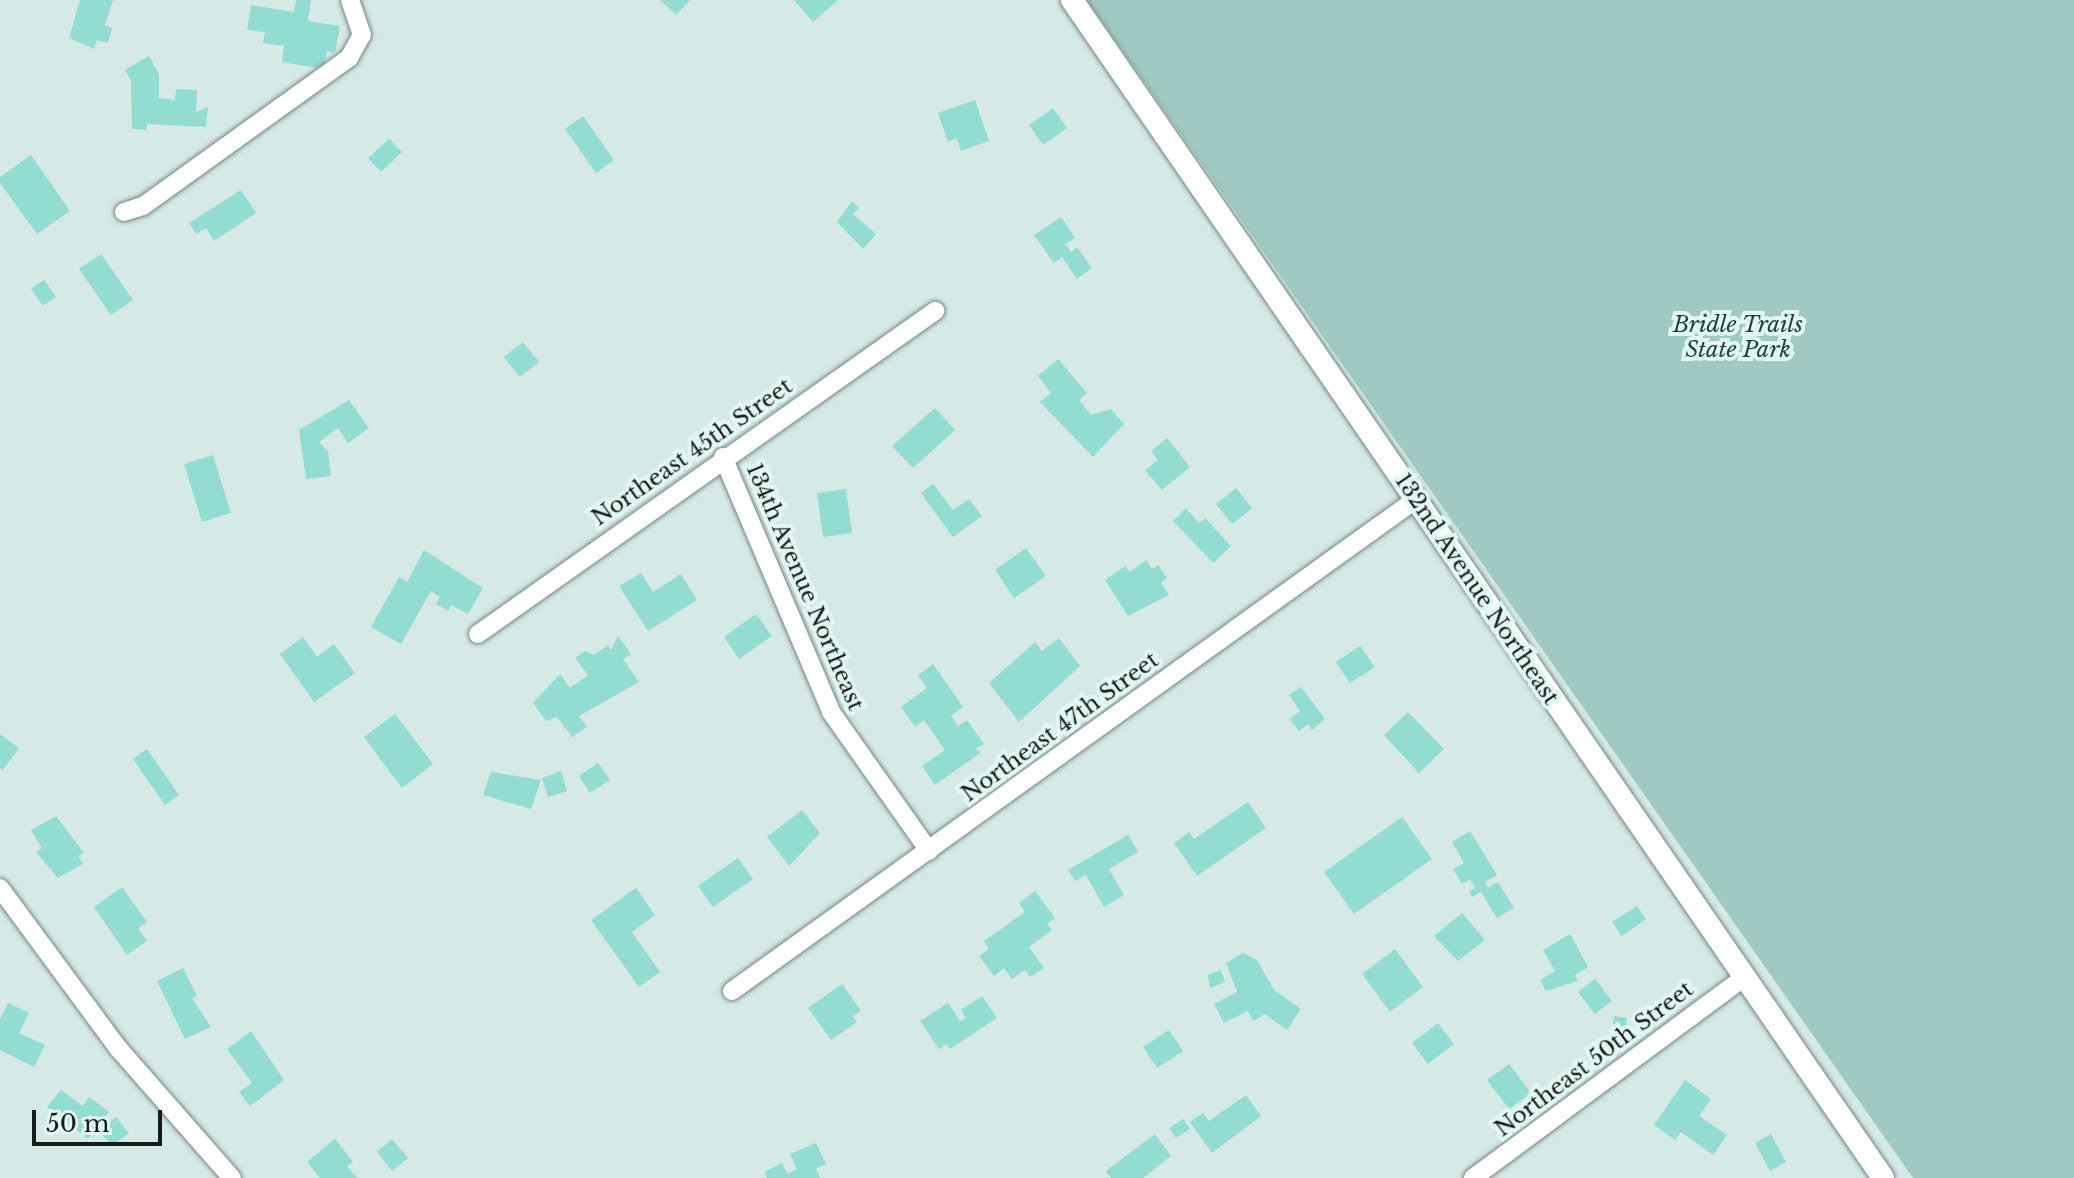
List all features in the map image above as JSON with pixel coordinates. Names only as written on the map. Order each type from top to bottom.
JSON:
[{"type":"street","points":[[124,212],[143,206],[349,58],[362,35],[350,0]]},
{"type":"street","name":"132nd Avenue Northeast","points":[[1072,0],[1883,1178]]},
{"type":"street","name":"Northeast 45th Street","points":[[478,634],[723,457],[935,311]]},
{"type":"street","name":"134th Avenue Northeast","points":[[723,457],[831,712],[849,745],[929,851]]},
{"type":"street","name":"Northeast 47th Street","points":[[732,991],[1415,500]]},
{"type":"street","points":[[0,888],[118,1048],[232,1178]]},
{"type":"street","name":"Northeast 50th Street","points":[[1473,1178],[1743,978]]},
{"type":"green space","name":"Bridle Trails State Park","points":[[1087,0],[2074,0],[2074,1178],[1913,1178]]},
{"type":"building","points":[[80,0],[113,0],[105,25],[112,28],[108,43],[97,40],[94,49],[69,38]]},
{"type":"building","points":[[296,0],[311,0],[308,21],[340,26],[335,53],[327,51],[324,69],[282,62],[284,46],[263,43],[265,32],[247,30],[251,5],[294,12]]},
{"type":"building","points":[[660,0],[690,0],[676,15]]},
{"type":"building","points":[[794,0],[838,0],[813,22]]},
{"type":"building","points":[[149,56],[159,74],[159,98],[175,100],[176,89],[197,90],[196,112],[208,107],[206,127],[147,124],[147,130],[132,129],[131,81],[125,70]]},
{"type":"building","points":[[975,100],[989,141],[961,151],[957,138],[948,142],[938,113]]},
{"type":"building","points":[[1053,108],[1067,128],[1043,145],[1029,125]]},
{"type":"building","points":[[583,116],[614,160],[596,173],[565,129]]},
{"type":"building","points":[[389,139],[402,152],[381,172],[368,158]]},
{"type":"building","points":[[31,155],[70,211],[37,234],[0,183],[0,177]]},
{"type":"building","points":[[241,190],[256,213],[214,241],[206,228],[196,234],[189,223]]},
{"type":"building","points":[[852,201],[859,208],[853,214],[876,234],[863,249],[837,222]]},
{"type":"building","points":[[1061,217],[1075,238],[1065,244],[1071,252],[1077,247],[1092,268],[1077,279],[1062,257],[1054,263],[1034,235]]},
{"type":"building","points":[[101,254],[133,300],[111,315],[79,269]]},
{"type":"building","points":[[44,280],[56,297],[43,306],[31,289]]},
{"type":"building","points":[[523,342],[539,362],[520,377],[504,357]]},
{"type":"building","points":[[1058,359],[1087,393],[1079,400],[1091,415],[1111,409],[1124,424],[1093,457],[1040,402],[1051,393],[1038,376]]},
{"type":"building","points":[[349,400],[369,428],[348,443],[338,428],[319,442],[328,451],[331,476],[306,479],[299,430]]},
{"type":"building","points":[[935,408],[955,430],[913,468],[892,446]]},
{"type":"building","points":[[1167,438],[1190,467],[1162,490],[1145,470],[1158,460],[1151,451]]},
{"type":"building","points":[[213,455],[231,513],[202,522],[184,464]]},
{"type":"building","points":[[933,484],[953,510],[969,499],[982,516],[953,537],[921,493]]},
{"type":"building","points":[[1236,488],[1252,508],[1232,524],[1216,504]]},
{"type":"building","points":[[846,489],[852,533],[823,537],[817,493]]},
{"type":"building","points":[[1186,508],[1199,523],[1205,518],[1231,546],[1213,563],[1173,521]]},
{"type":"building","points":[[1026,548],[1046,576],[1014,598],[995,570]]},
{"type":"building","points":[[424,550],[483,588],[468,614],[451,605],[448,611],[436,604],[440,597],[431,591],[401,644],[371,627],[399,577],[407,582]]},
{"type":"building","points":[[1146,560],[1152,569],[1158,565],[1167,578],[1161,583],[1169,595],[1128,616],[1105,580],[1125,566],[1130,572]]},
{"type":"building","points":[[641,573],[653,592],[681,574],[697,600],[648,631],[619,586]]},
{"type":"building","points":[[756,614],[772,636],[739,659],[724,637]]},
{"type":"building","points":[[618,636],[631,654],[623,659],[639,682],[579,716],[587,727],[572,737],[557,717],[546,721],[533,703],[560,674],[570,688],[588,675],[575,658],[585,651],[594,655],[608,645],[611,650]]},
{"type":"building","points":[[303,637],[317,657],[334,644],[355,673],[314,702],[280,654]]},
{"type":"building","points":[[1059,638],[1080,666],[1019,722],[989,683],[1035,642],[1042,651]]},
{"type":"building","points":[[1360,646],[1375,667],[1350,683],[1336,662]]},
{"type":"building","points":[[933,664],[963,707],[951,716],[958,726],[967,720],[984,744],[976,748],[980,753],[935,785],[922,766],[945,750],[924,720],[915,727],[901,707],[927,688],[918,675]]},
{"type":"building","points":[[1301,687],[1325,719],[1312,730],[1308,724],[1299,731],[1290,719],[1300,711],[1289,695]]},
{"type":"building","points":[[1408,712],[1444,749],[1419,773],[1384,735]]},
{"type":"building","points":[[395,714],[433,764],[402,788],[364,737]]},
{"type":"building","points":[[0,734],[19,748],[3,770],[0,768]]},
{"type":"building","points":[[147,749],[179,795],[165,805],[133,759]]},
{"type":"building","points":[[598,763],[610,780],[590,793],[579,776]]},
{"type":"building","points":[[561,771],[567,791],[548,797],[542,778]]},
{"type":"building","points":[[491,772],[541,780],[531,809],[483,795]]},
{"type":"building","points":[[1248,802],[1266,828],[1197,876],[1174,843],[1189,832],[1194,839]]},
{"type":"building","points":[[802,810],[820,833],[789,866],[767,837]]},
{"type":"building","points":[[56,816],[84,853],[78,856],[83,864],[58,878],[36,852],[42,848],[31,830]]},
{"type":"building","points":[[1402,817],[1432,859],[1354,914],[1324,872]]},
{"type":"building","points":[[1470,831],[1497,875],[1485,882],[1488,888],[1498,882],[1514,908],[1497,918],[1481,892],[1472,897],[1469,892],[1475,888],[1470,879],[1462,884],[1453,869],[1464,863],[1452,842]]},
{"type":"building","points":[[1128,835],[1138,852],[1109,869],[1124,895],[1104,907],[1086,875],[1075,881],[1068,870]]},
{"type":"building","points":[[738,858],[753,879],[713,907],[698,886]]},
{"type":"building","points":[[122,887],[147,922],[138,928],[147,941],[127,955],[94,907]]},
{"type":"building","points":[[636,888],[655,915],[632,932],[660,972],[639,987],[591,920]]},
{"type":"building","points":[[1035,891],[1055,918],[1047,924],[1052,930],[1029,947],[1044,968],[1030,977],[1025,970],[1012,979],[1004,968],[994,976],[979,956],[989,949],[984,941],[1025,912],[1019,903]]},
{"type":"building","points":[[1637,906],[1646,919],[1622,936],[1612,922]]},
{"type":"building","points":[[1462,913],[1485,940],[1458,961],[1434,936]]},
{"type":"building","points":[[1570,934],[1588,967],[1575,975],[1578,981],[1546,991],[1540,980],[1555,971],[1543,950]]},
{"type":"building","points":[[1395,949],[1423,987],[1390,1012],[1362,974]]},
{"type":"building","points":[[1243,953],[1257,960],[1274,990],[1301,1009],[1287,1030],[1265,1014],[1253,1021],[1248,1011],[1224,1023],[1214,1004],[1237,992],[1226,963]]},
{"type":"building","points":[[183,968],[197,996],[192,998],[211,1027],[185,1039],[157,981]]},
{"type":"building","points":[[1221,970],[1225,982],[1210,988],[1208,975]]},
{"type":"building","points":[[1595,979],[1612,1001],[1595,1014],[1578,992]]},
{"type":"building","points":[[842,984],[861,1011],[853,1016],[857,1022],[831,1040],[808,1008]]},
{"type":"building","points":[[982,996],[997,1018],[950,1049],[947,1044],[939,1049],[920,1021],[948,1003],[960,1021],[966,1018],[961,1010]]},
{"type":"building","points":[[8,1003],[29,1013],[19,1033],[45,1045],[34,1067],[0,1050],[0,1019]]},
{"type":"building","points":[[1614,1016],[1627,1018],[1624,1040],[1611,1038]]},
{"type":"building","points":[[1438,1023],[1454,1044],[1428,1064],[1412,1043]]},
{"type":"building","points":[[1169,1030],[1183,1051],[1157,1068],[1143,1047]]},
{"type":"building","points":[[251,1031],[284,1080],[250,1106],[239,1092],[252,1083],[227,1049]]},
{"type":"building","points":[[1509,1064],[1531,1093],[1509,1109],[1487,1080]]},
{"type":"building","points":[[1685,1080],[1711,1099],[1699,1116],[1727,1135],[1713,1155],[1681,1132],[1675,1140],[1654,1125]]},
{"type":"building","points":[[61,1090],[83,1106],[89,1097],[109,1112],[88,1139],[47,1107]]},
{"type":"building","points":[[1246,1095],[1261,1116],[1212,1153],[1190,1122],[1203,1113],[1209,1121]]},
{"type":"building","points":[[116,1117],[129,1133],[112,1146],[99,1131]]},
{"type":"building","points":[[1183,1119],[1190,1129],[1176,1138],[1169,1128]]},
{"type":"building","points":[[1155,1134],[1171,1156],[1143,1178],[1111,1178],[1106,1171]]},
{"type":"building","points":[[1771,1134],[1786,1162],[1770,1171],[1755,1143]]},
{"type":"building","points":[[335,1139],[353,1162],[347,1166],[357,1178],[320,1178],[307,1162]]},
{"type":"building","points":[[392,1139],[408,1158],[392,1171],[377,1152]]},
{"type":"building","points":[[816,1143],[826,1164],[816,1169],[820,1178],[767,1178],[764,1172],[782,1163],[787,1174],[797,1169],[790,1154]]}]
